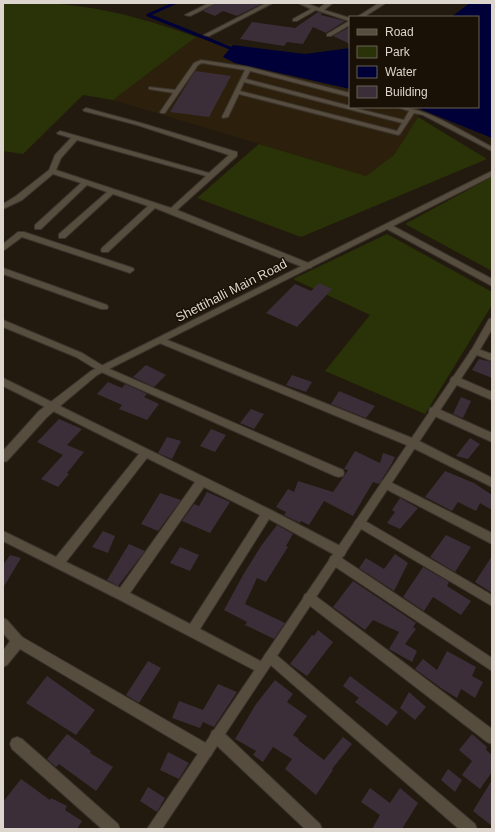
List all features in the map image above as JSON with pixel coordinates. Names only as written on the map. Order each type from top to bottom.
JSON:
[{"type":"street","points":[[188,15],[214,3]]},
{"type":"street","points":[[207,34],[270,3]]},
{"type":"street","points":[[301,3],[349,22]]},
{"type":"street","points":[[295,20],[330,3]]},
{"type":"street","points":[[362,16],[383,3]]},
{"type":"street","points":[[329,35],[349,23]]},
{"type":"street","points":[[86,110],[139,124],[234,154],[172,211]]},
{"type":"street","points":[[60,133],[210,175]]},
{"type":"street","points":[[3,207],[19,198],[52,171],[58,157],[76,137]]},
{"type":"street","points":[[52,171],[172,211],[308,266]]},
{"type":"street","name":"Shettihalli Main Road","points":[[3,458],[43,414],[94,373],[492,173]]},
{"type":"street","points":[[38,227],[86,182]]},
{"type":"street","points":[[62,236],[112,191]]},
{"type":"street","points":[[105,250],[152,205]]},
{"type":"street","points":[[387,226],[492,283]]},
{"type":"street","points":[[3,248],[21,234],[130,270]]},
{"type":"street","points":[[3,271],[104,307]]},
{"type":"street","points":[[3,323],[79,355],[102,369],[339,473]]},
{"type":"street","points":[[154,829],[475,351],[491,324]]},
{"type":"street","points":[[160,340],[413,443],[492,483]]},
{"type":"street","points":[[475,351],[492,358]]},
{"type":"street","points":[[455,380],[492,396]]},
{"type":"street","points":[[3,382],[54,406],[145,454],[267,513],[337,556],[492,665]]},
{"type":"street","points":[[434,412],[492,438]]},
{"type":"street","points":[[58,564],[145,454]]},
{"type":"street","points":[[122,594],[202,481]]},
{"type":"street","points":[[386,484],[492,539]]},
{"type":"street","points":[[192,631],[267,513]]},
{"type":"street","points":[[360,523],[492,601]]},
{"type":"street","points":[[3,536],[122,594],[262,668]]},
{"type":"street","points":[[309,598],[492,737]]},
{"type":"street","points":[[3,624],[18,641],[206,751]]},
{"type":"street","points":[[3,661],[18,641]]},
{"type":"street","points":[[270,657],[470,829]]},
{"type":"street","points":[[217,736],[315,829]]},
{"type":"street","points":[[17,744],[113,829]]},
{"type":"lane","points":[[163,112],[196,64],[201,61],[248,69],[349,95]]},
{"type":"lane","points":[[225,117],[248,69]]},
{"type":"lane","points":[[243,80],[349,107]]},
{"type":"lane","points":[[151,88],[176,92]]},
{"type":"lane","points":[[237,92],[398,133],[413,110]]},
{"type":"lane","points":[[352,108],[406,122]]},
{"type":"lane","points":[[404,108],[425,114],[492,149]]},
{"type":"shaded area","points":[[196,37],[233,45],[223,57],[235,63],[349,89],[349,108],[417,108],[422,110],[394,155],[366,176],[113,100]]},
{"type":"green space","points":[[3,3],[49,3],[92,8],[137,18],[196,37],[113,100],[83,95],[23,154],[3,151]]},
{"type":"green space","points":[[418,117],[487,159],[301,237],[197,198],[259,144],[366,176],[394,155]]},
{"type":"green space","points":[[492,177],[492,271],[405,224]]},
{"type":"green space","points":[[387,234],[492,292],[492,305],[425,414],[325,371],[370,315],[293,279]]},
{"type":"water","points":[[470,3],[492,3],[492,138],[417,108],[479,108],[479,16],[452,16]]},
{"type":"water","points":[[233,45],[305,54],[349,48],[349,89],[235,63],[223,57]]},
{"type":"building","points":[[217,3],[263,3],[237,16],[223,11],[215,16],[203,11]]},
{"type":"building","points":[[318,12],[322,13],[321,15],[345,21],[326,33],[313,27],[303,44],[287,42],[284,46],[240,39],[252,22],[295,28]]},
{"type":"building","points":[[349,28],[349,44],[333,36]]},
{"type":"building","points":[[195,71],[231,76],[209,117],[170,112]]},
{"type":"building","points":[[319,283],[332,289],[297,327],[266,313],[295,284],[311,291]]},
{"type":"building","points":[[479,359],[492,362],[492,378],[472,370]]},
{"type":"building","points":[[146,365],[166,375],[154,387],[133,377]]},
{"type":"building","points":[[292,375],[312,382],[306,392],[286,385]]},
{"type":"building","points":[[108,382],[122,388],[125,384],[147,394],[144,397],[159,404],[147,420],[119,409],[122,405],[97,394]]},
{"type":"building","points":[[339,391],[375,406],[366,418],[331,404]]},
{"type":"building","points":[[461,397],[471,401],[463,418],[453,414]]},
{"type":"building","points":[[251,409],[264,414],[254,429],[240,423]]},
{"type":"building","points":[[59,419],[82,429],[67,445],[84,452],[58,487],[41,479],[63,455],[37,442]]},
{"type":"building","points":[[211,429],[226,435],[215,452],[200,446]]},
{"type":"building","points":[[167,437],[181,441],[172,459],[158,453]]},
{"type":"building","points":[[470,438],[480,444],[468,459],[456,456]]},
{"type":"building","points":[[355,451],[380,463],[383,453],[395,457],[379,484],[373,482],[353,516],[324,501],[309,525],[301,521],[300,523],[284,515],[286,512],[276,507],[288,489],[294,492],[298,481],[333,492],[348,470],[344,469]]},
{"type":"building","points":[[445,471],[474,483],[492,495],[492,510],[480,503],[476,511],[458,502],[452,511],[425,497]]},
{"type":"building","points":[[207,492],[230,502],[210,533],[182,521],[194,504],[199,506]]},
{"type":"building","points":[[160,493],[181,500],[158,531],[141,524]]},
{"type":"building","points":[[400,498],[418,508],[400,529],[387,523],[395,512],[392,510]]},
{"type":"building","points":[[277,525],[293,534],[286,546],[288,547],[266,582],[257,578],[245,604],[285,623],[274,639],[245,625],[247,622],[224,610],[261,546]]},
{"type":"building","points":[[103,531],[115,536],[108,553],[92,547]]},
{"type":"building","points":[[446,535],[471,547],[455,572],[430,557]]},
{"type":"building","points":[[129,544],[145,551],[118,586],[107,580]]},
{"type":"building","points":[[180,547],[199,555],[190,571],[170,563]]},
{"type":"building","points":[[395,554],[408,563],[394,591],[359,568],[366,558],[384,569]]},
{"type":"building","points":[[10,555],[21,558],[3,588],[3,565]]},
{"type":"building","points":[[492,556],[492,593],[475,582]]},
{"type":"building","points":[[423,567],[449,582],[447,586],[471,601],[461,615],[433,597],[424,611],[403,597]]},
{"type":"building","points":[[353,581],[416,623],[413,627],[416,629],[405,644],[417,651],[412,662],[389,649],[399,632],[373,620],[365,630],[333,607]]},
{"type":"building","points":[[318,630],[333,642],[307,676],[290,664],[312,635],[314,636]]},
{"type":"building","points":[[447,651],[476,667],[472,676],[483,682],[475,698],[461,689],[457,698],[415,669],[423,659],[437,670]]},
{"type":"building","points":[[148,661],[161,668],[139,703],[126,695]]},
{"type":"building","points":[[47,676],[95,710],[76,735],[26,703]]},
{"type":"building","points":[[350,676],[398,712],[387,726],[355,702],[359,698],[343,686]]},
{"type":"building","points":[[275,680],[293,694],[287,702],[307,716],[293,735],[299,739],[298,740],[324,760],[343,737],[352,744],[332,769],[333,770],[316,795],[285,769],[292,759],[273,747],[263,762],[253,755],[256,751],[235,739],[256,704]]},
{"type":"building","points":[[218,684],[237,692],[214,727],[203,722],[200,728],[172,718],[179,701],[203,710]]},
{"type":"building","points":[[409,692],[426,707],[415,720],[400,708]]},
{"type":"building","points":[[67,734],[91,751],[90,753],[113,767],[96,791],[59,764],[56,767],[47,759]]},
{"type":"building","points":[[472,734],[487,747],[486,750],[492,755],[492,772],[480,789],[462,775],[472,761],[459,750]]},
{"type":"building","points":[[168,752],[189,763],[179,779],[160,770]]},
{"type":"building","points":[[448,769],[462,780],[455,792],[441,780]]},
{"type":"building","points":[[21,779],[50,800],[51,798],[67,806],[65,810],[82,821],[77,829],[3,829],[3,802]]},
{"type":"building","points":[[492,780],[492,826],[473,811]]},
{"type":"building","points":[[148,787],[165,798],[157,812],[140,801]]},
{"type":"building","points":[[370,788],[390,803],[400,788],[418,803],[402,829],[372,829],[380,815],[361,802]]},
{"type":"waterway","points":[[175,3],[148,15],[235,50]]}]
